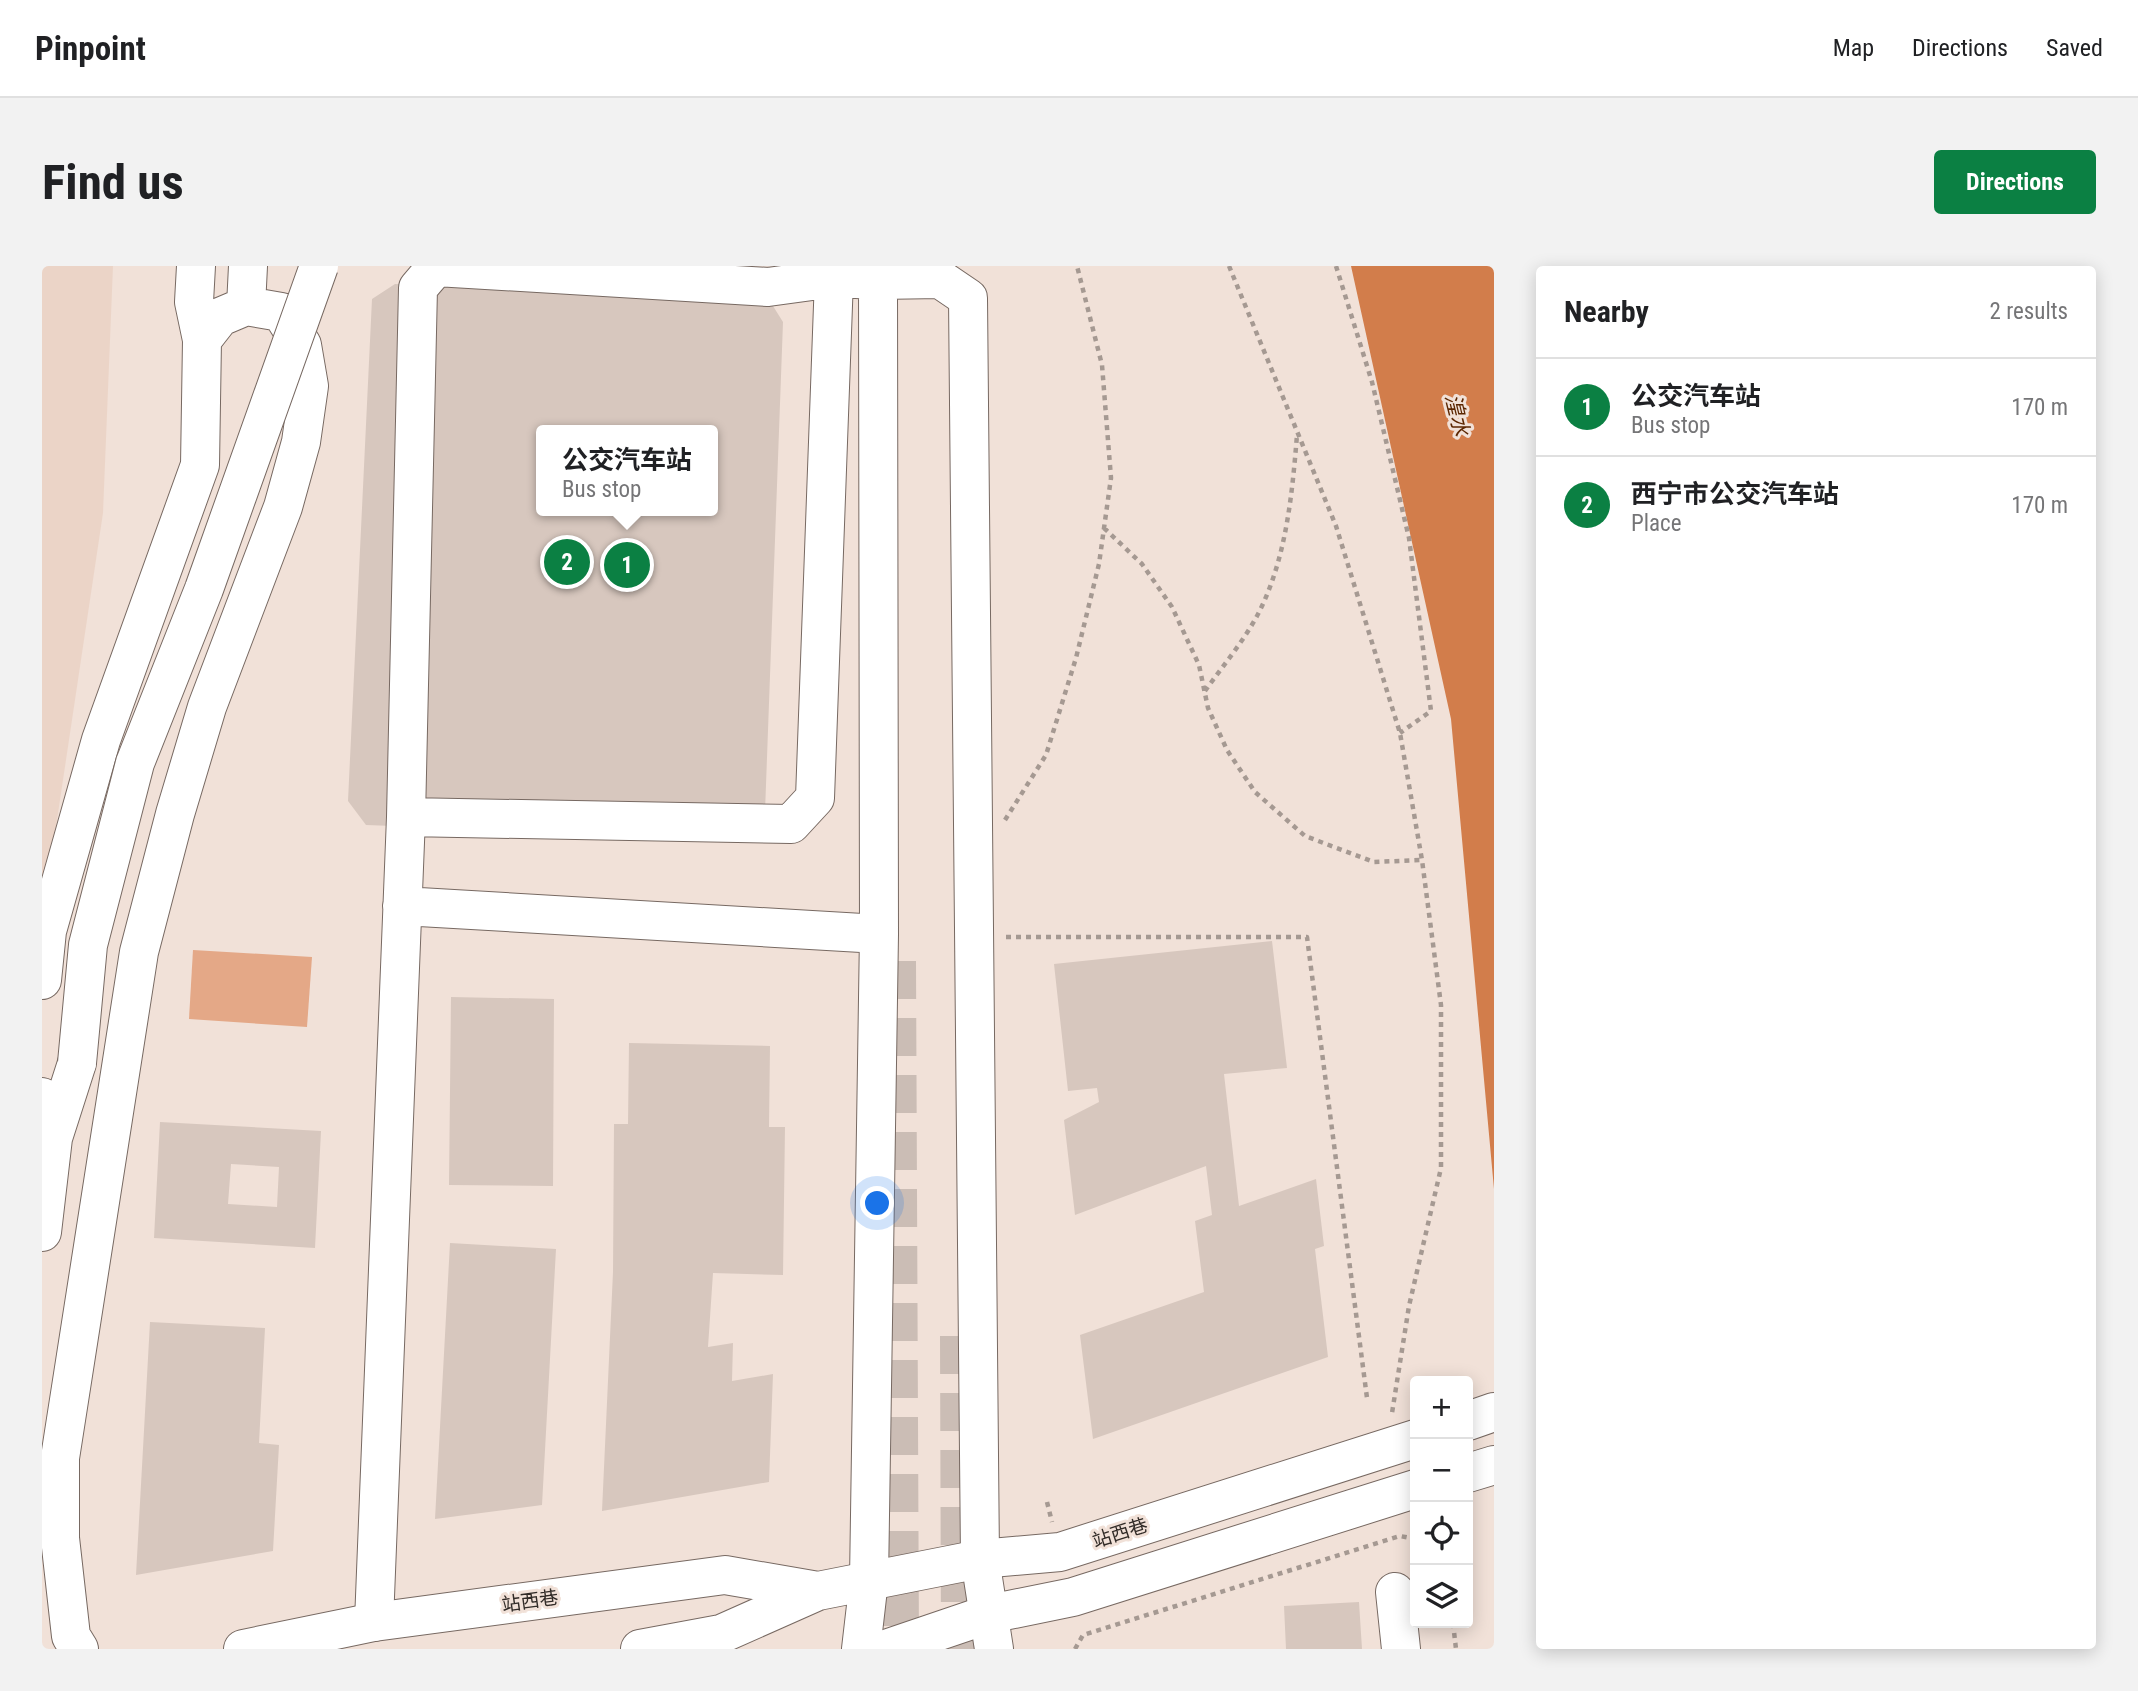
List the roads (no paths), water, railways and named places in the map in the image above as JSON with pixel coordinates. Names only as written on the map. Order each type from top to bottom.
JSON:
[{"type":"street","points":[[42,980],[47,931],[101,740],[200,465],[202,340],[194,302],[196,266]]},
{"type":"street","points":[[246,306],[248,266]]},
{"type":"street","points":[[42,1232],[53,1138],[77,1063],[88,945],[135,762],[204,589],[319,266]]},
{"type":"street","points":[[374,1622],[406,817],[418,288],[436,267],[768,287],[834,278],[940,279],[968,298],[980,1559],[991,1632]]},
{"type":"street","points":[[406,817],[791,824],[815,798],[834,278]]},
{"type":"street","points":[[861,1649],[869,1580],[879,934],[878,280]]},
{"type":"street","points":[[79,1649],[71,1636],[60,1538],[60,1458],[139,952],[175,814],[207,707],[283,507],[301,442],[309,386],[302,345],[281,312],[246,306],[220,317],[202,340]]},
{"type":"street","points":[[402,906],[879,934]]},
{"type":"street","points":[[42,1097],[53,1138]]},
{"type":"street","points":[[1473,1419],[1494,1412]]},
{"type":"street","name":"站西巷","points":[[640,1649],[722,1634],[818,1591],[980,1559],[1060,1552],[1404,1426]]},
{"type":"street","points":[[1473,1471],[1494,1465]]},
{"type":"street","points":[[886,1649],[991,1632],[1073,1597],[1410,1491]]},
{"type":"street","name":"站西巷","points":[[243,1649],[374,1622],[725,1575],[818,1591]]},
{"type":"street","points":[[1395,1592],[1401,1649]]},
{"type":"water","name":"湟水","points":[[1351,266],[1494,266],[1494,1189],[1451,719]]},
{"type":"tunnel","points":[[897,961],[900,1649]]},
{"type":"tunnel","points":[[959,1336],[960,1649]]},
{"type":"place","name":"西宁市公交汽车站","points":[[567,562]]},
{"type":"place","name":"公交汽车站","points":[[627,565]]}]
